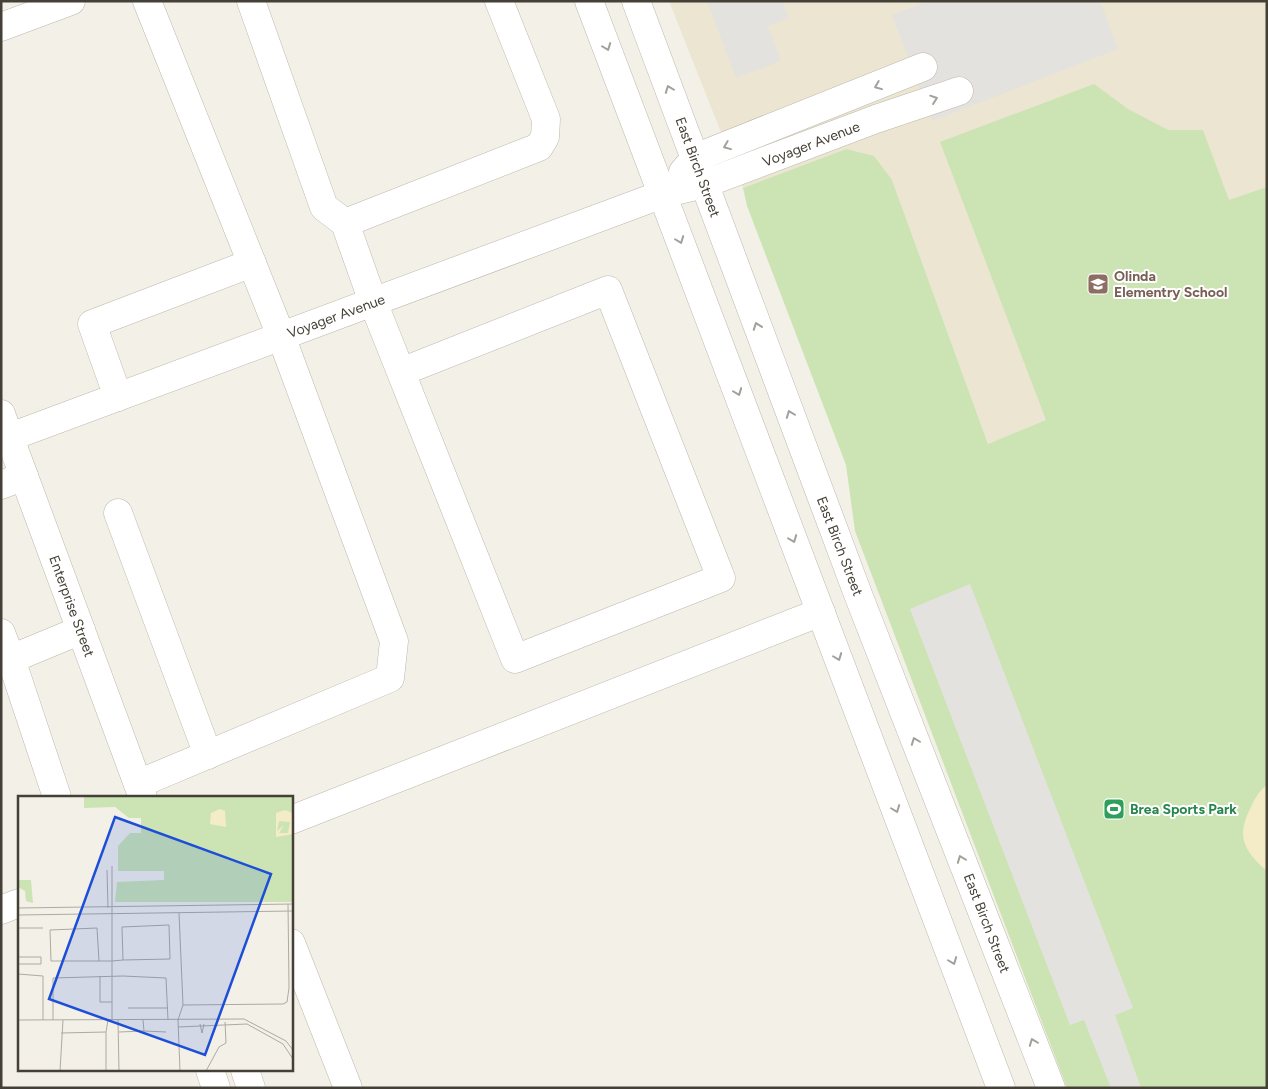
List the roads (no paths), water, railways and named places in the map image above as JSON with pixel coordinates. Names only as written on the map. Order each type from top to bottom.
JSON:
[{"type":"street","points":[[1,27],[71,1]]},
{"type":"street","points":[[140,791],[208,755],[390,678],[394,641],[281,336],[147,1]]},
{"type":"street","points":[[251,1],[324,207],[345,223],[373,302],[515,659],[721,578],[608,290],[401,372]]},
{"type":"street","points":[[345,223],[539,147],[545,137],[546,120],[499,1]]},
{"type":"street","points":[[590,1],[1001,1088]]},
{"type":"street","name":"East Birch Street","points":[[636,1],[859,597],[1051,1088]]},
{"type":"street","name":"Voyager Avenue","points":[[663,194],[695,158],[923,67]]},
{"type":"street","name":"Voyager Avenue","points":[[3,420],[118,397],[663,194],[704,184],[876,119],[959,91]]},
{"type":"street","points":[[118,397],[92,324],[252,262]]},
{"type":"street","name":"Enterprise Street","points":[[3,420],[13,480],[81,630],[140,791]]},
{"type":"street","points":[[118,513],[208,755]]},
{"type":"street","points":[[292,820],[821,612]]},
{"type":"street","points":[[11,659],[81,630]]},
{"type":"street","points":[[1,633],[57,796]]},
{"type":"street","points":[[1,910],[18,903]]},
{"type":"street","points":[[292,946],[348,1088]]},
{"type":"street","points":[[211,1072],[216,1088]]},
{"type":"street","points":[[246,1072],[251,1088]]},
{"type":"place","name":"Olinda Elementry School","points":[[1098,284]]},
{"type":"place","name":"Brea Sports Park","points":[[1114,809]]}]
